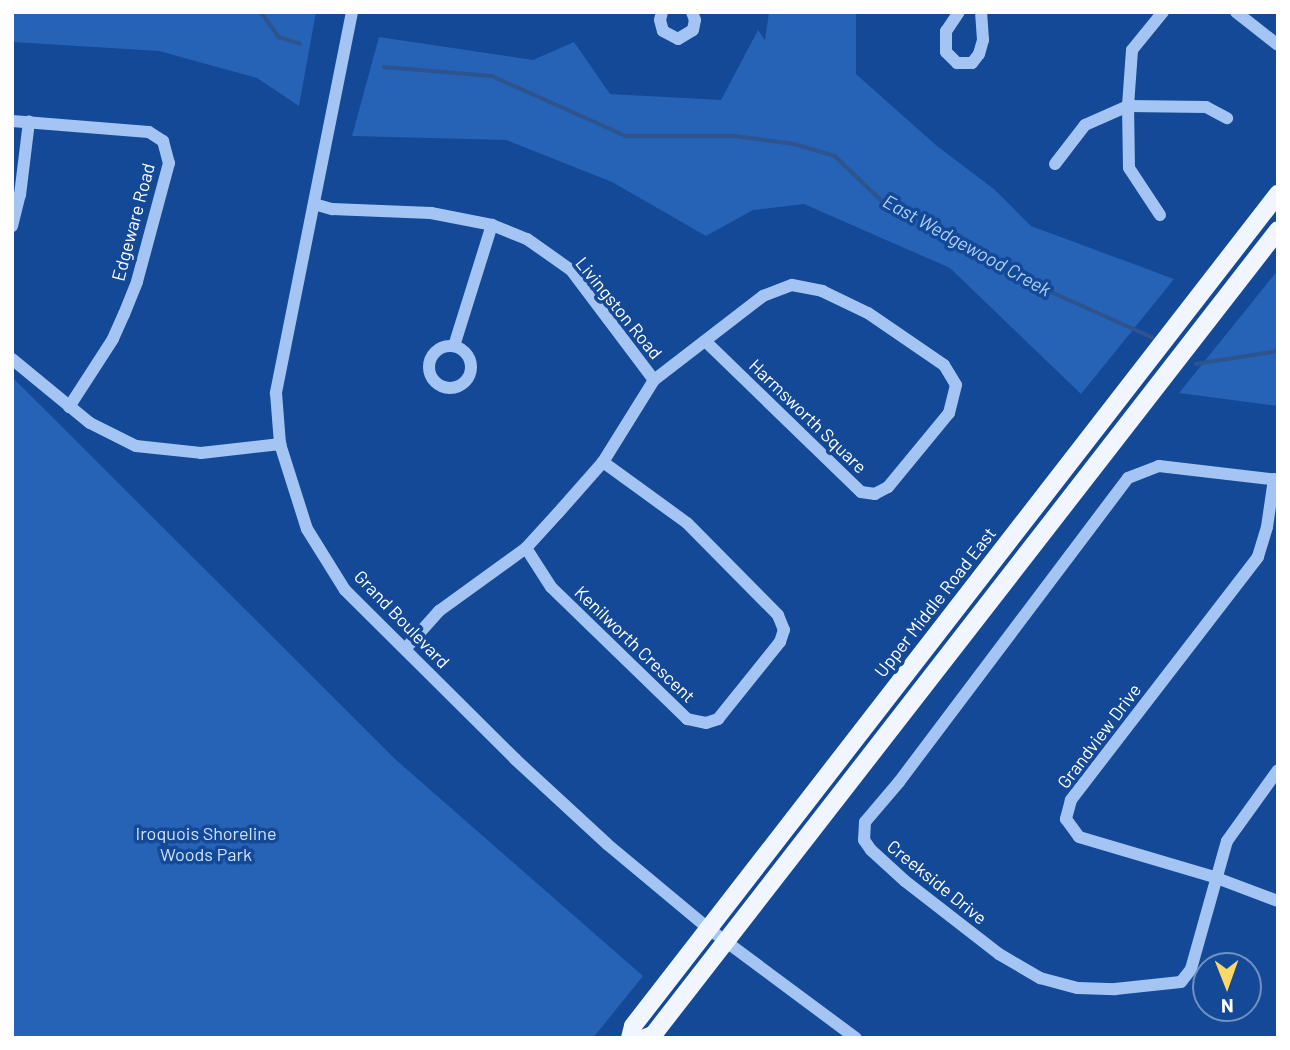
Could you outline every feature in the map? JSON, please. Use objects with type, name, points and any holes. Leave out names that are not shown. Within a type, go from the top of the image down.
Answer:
[{"type":"main road","name":"Upper Middle Road East","points":[[631,1038],[633,1026],[1278,194]]},
{"type":"main road","points":[[645,1038],[653,1035],[724,940],[1191,345],[1278,230]]},
{"type":"street","name":"Grand Boulevard","points":[[352,12],[276,393],[280,444],[307,530],[345,590],[406,648],[514,759],[607,844],[709,929],[856,1038]]},
{"type":"street","points":[[662,12],[660,20],[663,31],[678,39],[693,30],[695,20],[692,12]]},
{"type":"street","points":[[959,12],[946,31],[946,52],[957,63],[972,63],[979,54],[983,40],[981,12]]},
{"type":"street","points":[[1160,215],[1129,168],[1128,106],[1132,50],[1163,12]]},
{"type":"street","points":[[1236,12],[1278,45]]},
{"type":"street","points":[[1055,164],[1085,125],[1128,106],[1206,107],[1227,118]]},
{"type":"street","name":"Edgeware Road","points":[[12,121],[149,132],[163,141],[169,163],[137,282],[124,314],[113,339],[69,407]]},
{"type":"street","points":[[12,226],[20,195],[29,122]]},
{"type":"street","name":"Livingston Road","points":[[314,204],[332,209],[431,213],[492,225],[527,239],[571,270],[654,380]]},
{"type":"street","points":[[454,346],[492,225]]},
{"type":"street","name":"Harmsworth Square","points":[[406,648],[439,611],[526,548],[603,462],[654,380],[763,296],[792,285],[822,291],[867,313],[944,365],[956,385],[949,413],[888,487],[875,494],[861,492],[705,341]]},
{"type":"street","points":[[12,359],[90,423],[135,446],[201,453],[280,444]]},
{"type":"street","name":"Kenilworth Crescent","points":[[526,548],[551,587],[687,719],[706,723],[718,719],[780,642],[783,630],[778,615],[687,523],[603,462]]},
{"type":"street","name":"Creekside Drive","points":[[1276,479],[1159,466],[1129,478],[899,782],[865,822],[864,839],[871,850],[905,881],[999,954],[1040,978],[1078,988],[1115,989],[1181,982],[1191,970],[1214,877],[1227,841],[1278,770]]},
{"type":"street","name":"Grandview Drive","points":[[1276,479],[1258,557],[1071,800],[1066,819],[1079,836],[1214,877],[1278,901]]},
{"type":"green space","points":[[12,12],[316,12],[299,106],[257,78],[159,51],[12,42]]},
{"type":"green space","points":[[769,12],[856,12],[856,74],[937,146],[995,190],[1031,226],[1174,279],[1081,394],[950,268],[804,204],[753,210],[706,236],[612,182],[506,140],[352,136],[379,37],[533,60],[574,42],[610,94],[721,100],[758,30],[765,40]]},
{"type":"green space","points":[[1278,270],[1278,406],[1179,393]]},
{"type":"green space","name":"Iroquois Shoreline Woods Park","points":[[12,377],[395,759],[643,976],[593,1038],[12,1038]]},
{"type":"waterway","name":"East Wedgewood Creek","points":[[261,12],[279,37],[300,44]]},
{"type":"waterway","name":"East Wedgewood Creek","points":[[384,67],[492,76],[626,136],[735,136],[794,144],[835,156],[881,200],[956,238],[1016,276],[1153,338]]},
{"type":"waterway","name":"East Wedgewood Creek","points":[[1196,364],[1278,351]]}]
